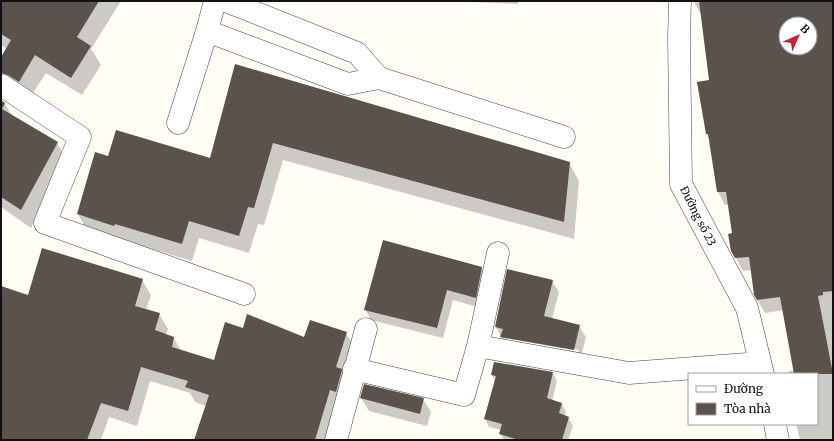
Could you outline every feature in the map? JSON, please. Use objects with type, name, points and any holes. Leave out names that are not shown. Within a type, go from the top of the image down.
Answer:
[{"type":"street","points":[[178,123],[215,1]]},
{"type":"street","points":[[226,1],[357,53],[379,78]]},
{"type":"street","name":"Đường số 23","points":[[680,1],[679,38],[681,184],[747,308],[761,368]]},
{"type":"street","points":[[207,31],[348,84],[379,78],[564,137]]},
{"type":"street","points":[[1,85],[80,137],[45,222],[244,294]]},
{"type":"street","points":[[354,369],[464,395],[478,346],[498,253]]},
{"type":"street","points":[[336,440],[366,329]]},
{"type":"street","points":[[478,346],[629,372],[710,366],[761,368]]},
{"type":"street","points":[[774,425],[778,440]]},
{"type":"building","points":[[1,1],[99,1],[77,37],[91,46],[71,78],[35,55],[19,82],[8,75],[1,73],[1,57],[11,40],[1,34]]},
{"type":"building","points":[[699,1],[833,1],[833,291],[823,292],[823,295],[818,296],[833,374],[794,373],[780,297],[757,300],[754,295],[749,257],[735,258],[731,251],[728,234],[732,233],[726,192],[717,192],[708,134],[706,134],[697,82],[709,80]]},
{"type":"building","points":[[235,64],[570,162],[564,222],[273,143],[254,208],[248,207],[239,236],[189,221],[182,244],[115,224],[114,226],[77,214],[95,152],[108,156],[116,130],[210,158]]},
{"type":"building","points":[[1,100],[5,103],[2,109],[58,142],[21,210],[1,197]]},
{"type":"building","points":[[383,240],[482,267],[476,298],[447,290],[437,328],[364,310]]},
{"type":"building","points":[[42,248],[143,279],[135,306],[160,313],[155,330],[174,337],[172,347],[214,360],[225,322],[243,328],[247,314],[304,337],[310,320],[347,332],[336,367],[342,370],[336,392],[330,390],[315,440],[194,440],[209,395],[185,387],[188,381],[141,367],[128,411],[101,403],[87,440],[1,440],[1,286],[28,295]]},
{"type":"building","points":[[507,269],[553,280],[544,316],[580,325],[574,350],[500,337],[503,329],[495,327]]},
{"type":"building","points":[[494,362],[553,372],[547,398],[562,403],[559,413],[569,417],[562,440],[519,440],[499,434],[502,424],[484,419],[496,376],[491,375]]},
{"type":"building","points":[[364,384],[424,398],[420,414],[360,398]]}]
